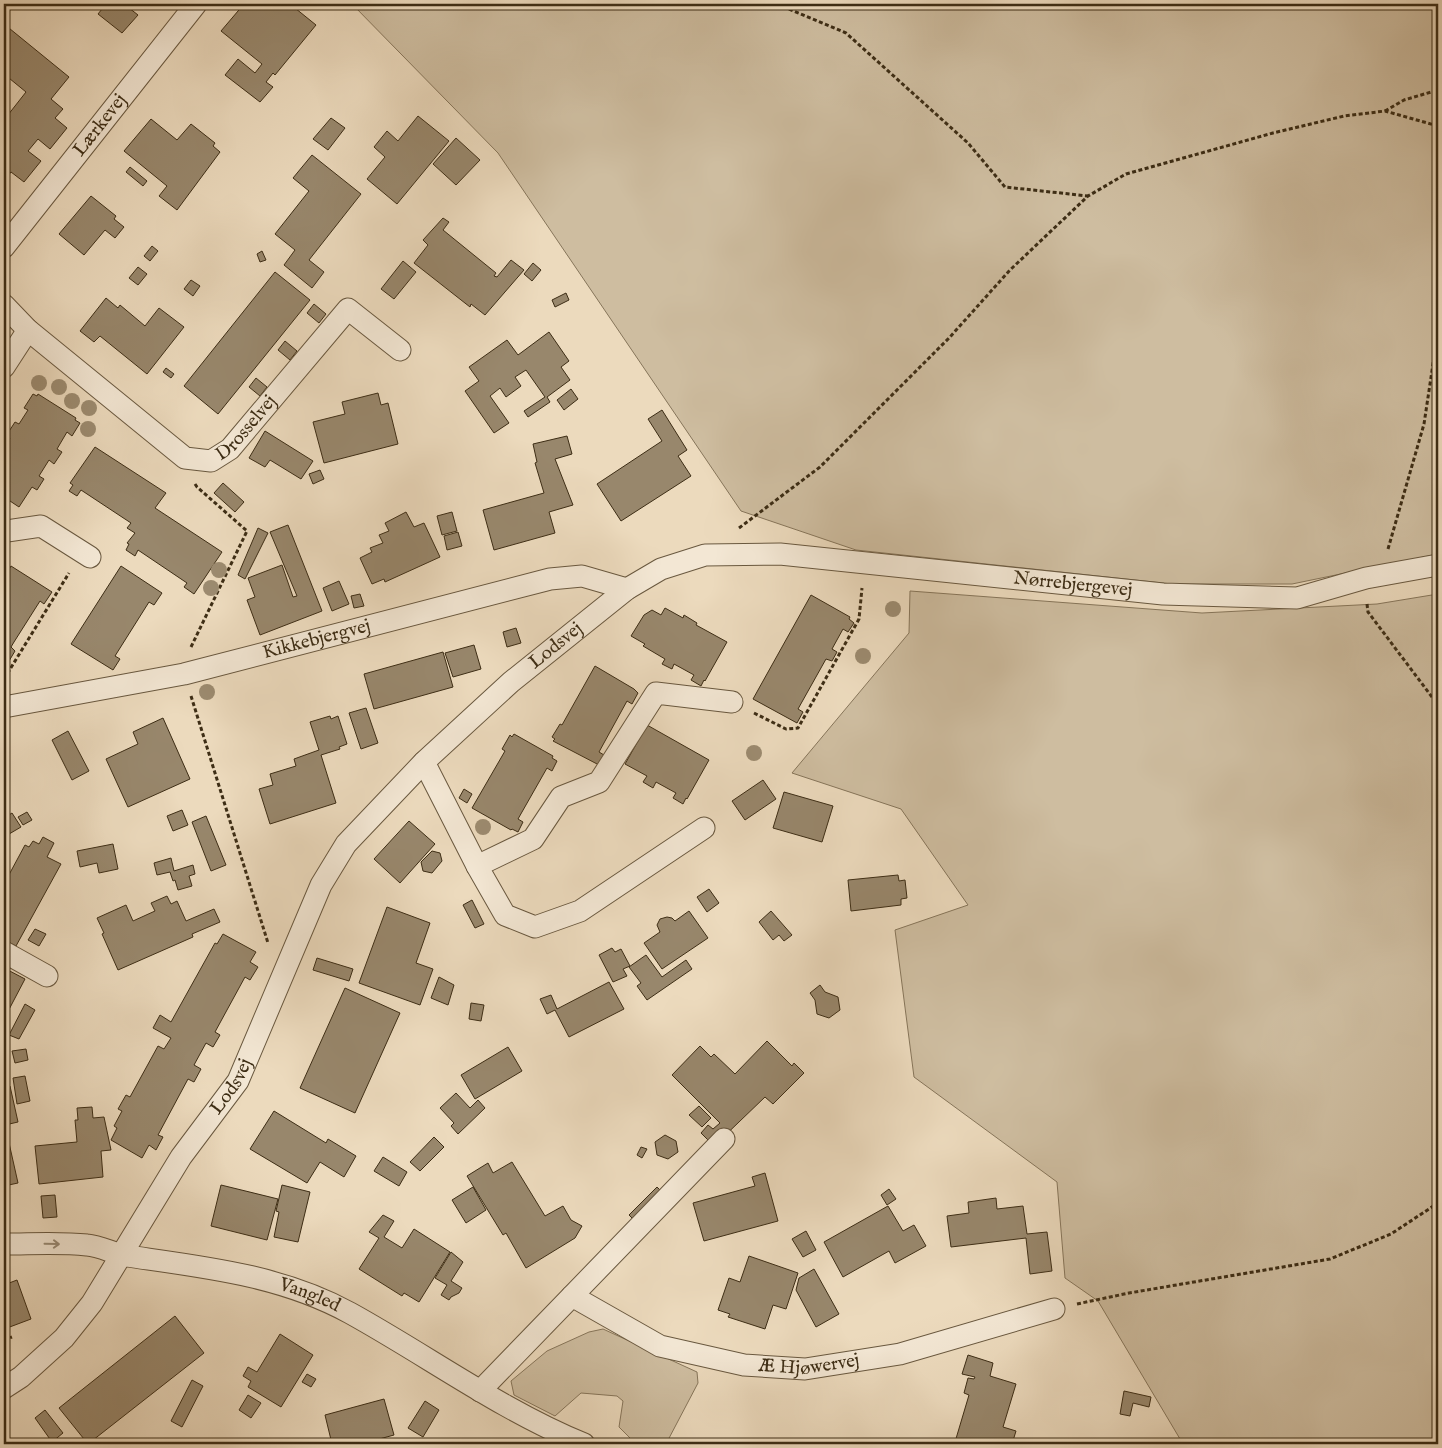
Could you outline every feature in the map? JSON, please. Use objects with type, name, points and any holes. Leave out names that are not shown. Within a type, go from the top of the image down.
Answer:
[{"type":"street","name":"Lærkevej","points":[[4,247],[196,4]]},
{"type":"street","name":"Drosselvej","points":[[4,305],[28,330],[185,458],[211,461],[230,449],[348,309],[400,350]]},
{"type":"street","points":[[4,367],[28,330]]},
{"type":"street","points":[[4,529],[8,531],[41,526],[86,554]]},
{"type":"street","name":"Nørrebjergevej","points":[[705,555],[780,554],[1163,594],[1297,598],[1373,577],[1438,565]]},
{"type":"street","name":"Lodsvej","points":[[4,1388],[21,1377],[64,1338],[92,1303],[181,1157],[238,1081],[321,885],[346,844],[424,762],[512,682],[627,590],[661,569],[705,555]]},
{"type":"street","name":"Kikkebjergvej","points":[[4,707],[184,674],[550,579],[582,576],[627,590]]},
{"type":"street","points":[[477,866],[533,839],[561,797],[599,782],[656,693],[732,702]]},
{"type":"street","points":[[424,762],[477,866],[505,915],[535,927],[580,911],[704,828]]},
{"type":"street","points":[[4,952],[47,976]]},
{"type":"street","points":[[480,1391],[724,1139]]},
{"type":"street","name":"Vangled","points":[[4,1244],[89,1245],[122,1255],[205,1266],[269,1281],[348,1312],[480,1391],[553,1431],[584,1444]]},
{"type":"street","name":"Æ Hjøwervej","points":[[572,1296],[660,1346],[744,1365],[805,1369],[900,1354],[1054,1309]]},
{"type":"path","points":[[777,4],[846,33],[968,143],[1005,187],[1088,196]]},
{"type":"path","points":[[735,531],[820,467],[949,338],[1010,270],[1088,196],[1126,174],[1274,133],[1344,116],[1384,111],[1404,100],[1438,90]]},
{"type":"path","points":[[1384,111],[1438,126]]},
{"type":"path","points":[[1438,341],[1424,424],[1373,577],[1368,612],[1438,705]]},
{"type":"path","points":[[185,458],[197,487],[247,531],[186,658],[184,674],[269,945]]},
{"type":"path","points":[[4,679],[86,554]]},
{"type":"path","points":[[732,702],[786,729],[798,728],[859,619],[864,563]]},
{"type":"path","points":[[1054,1309],[1129,1293],[1330,1259],[1391,1234],[1438,1204]]},
{"type":"path","points":[[4,1340],[12,1337]]},
{"type":"shaded area","points":[[352,4],[1438,4],[1438,554],[1292,584],[1172,584],[856,550],[741,511],[498,153]]},
{"type":"shaded area","points":[[910,591],[1202,613],[1377,604],[1438,594],[1438,1444],[1183,1444],[1098,1301],[1065,1278],[1057,1182],[914,1077],[895,930],[968,905],[901,809],[792,773],[909,633]]},
{"type":"shaded area","points":[[603,1329],[697,1372],[698,1383],[667,1442],[636,1444],[619,1427],[623,1401],[617,1396],[581,1393],[555,1416],[514,1395],[511,1381],[547,1351],[589,1332]]},
{"type":"building","points":[[106,4],[124,4],[138,15],[122,33],[98,14]]},
{"type":"building","points":[[244,4],[254,4],[261,9],[266,4],[290,4],[316,25],[275,75],[273,73],[266,82],[273,87],[260,102],[225,75],[238,59],[255,73],[262,64],[221,31]]},
{"type":"building","points":[[4,5],[10,10],[4,18]]},
{"type":"building","points":[[4,24],[69,77],[51,99],[63,109],[55,118],[67,128],[50,149],[38,139],[28,151],[41,161],[24,182],[11,172],[4,181],[4,120],[26,92],[4,74]]},
{"type":"building","points":[[418,116],[449,141],[397,204],[367,179],[385,157],[374,147],[387,131],[398,141]]},
{"type":"building","points":[[331,118],[345,128],[328,150],[313,139]]},
{"type":"building","points":[[151,119],[177,140],[191,124],[215,143],[213,146],[220,152],[177,210],[159,196],[167,186],[124,151]]},
{"type":"building","points":[[456,138],[480,160],[456,185],[433,164]]},
{"type":"building","points":[[312,155],[361,194],[309,260],[324,272],[312,288],[284,265],[295,250],[275,234],[309,191],[293,178]]},
{"type":"building","points":[[130,167],[147,181],[143,186],[126,172]]},
{"type":"building","points":[[91,196],[116,216],[114,219],[124,227],[115,238],[105,230],[84,255],[59,234]]},
{"type":"building","points":[[443,218],[449,222],[443,230],[496,273],[494,276],[497,277],[511,260],[524,270],[485,315],[471,304],[470,307],[414,263],[428,245],[423,240]]},
{"type":"building","points":[[152,246],[158,251],[150,261],[144,256]]},
{"type":"building","points":[[262,251],[266,260],[260,262],[257,254]]},
{"type":"building","points":[[403,261],[416,272],[394,299],[381,289]]},
{"type":"building","points":[[533,263],[541,270],[532,281],[524,274]]},
{"type":"building","points":[[138,267],[147,274],[138,285],[129,278]]},
{"type":"building","points":[[275,272],[310,300],[218,414],[184,386]]},
{"type":"building","points":[[191,280],[200,286],[193,296],[184,289]]},
{"type":"building","points":[[566,293],[569,300],[555,307],[552,300]]},
{"type":"building","points":[[106,298],[118,308],[120,305],[145,326],[159,308],[184,327],[147,374],[100,336],[94,342],[80,331]]},
{"type":"building","points":[[314,304],[326,314],[319,323],[307,313]]},
{"type":"building","points":[[549,332],[569,361],[561,367],[570,380],[547,397],[550,402],[528,417],[524,411],[545,397],[526,370],[515,377],[521,386],[506,397],[500,388],[490,396],[509,423],[494,433],[465,391],[479,381],[469,367],[507,340],[518,355]]},
{"type":"building","points":[[285,341],[297,351],[290,360],[278,350]]},
{"type":"building","points":[[166,368],[174,374],[171,378],[163,372]]},
{"type":"building","points":[[256,378],[267,387],[260,396],[249,387]]},
{"type":"building","points":[[571,389],[578,399],[564,410],[557,400]]},
{"type":"building","points":[[378,393],[381,405],[388,403],[398,444],[324,463],[313,422],[345,414],[342,402]]},
{"type":"building","points":[[33,394],[37,396],[38,394],[76,418],[75,420],[80,423],[72,436],[67,432],[57,449],[62,452],[54,464],[49,460],[39,476],[44,479],[37,490],[32,487],[19,507],[4,497],[4,447],[10,438],[6,436],[15,422],[19,424],[28,410],[24,408]]},
{"type":"building","points":[[662,410],[687,450],[678,456],[691,476],[621,521],[597,484],[662,441],[648,419]]},
{"type":"building","points":[[265,431],[313,461],[301,479],[270,460],[265,467],[249,458]]},
{"type":"building","points":[[567,436],[572,454],[555,459],[573,505],[549,512],[555,533],[494,550],[483,510],[544,493],[535,463],[537,462],[533,444]]},
{"type":"building","points":[[95,447],[166,493],[155,508],[222,552],[194,594],[184,587],[187,583],[138,550],[135,556],[126,550],[129,544],[127,543],[135,533],[127,528],[131,523],[81,490],[77,496],[69,491],[73,485],[70,483]]},
{"type":"building","points":[[320,470],[324,479],[313,484],[309,474]]},
{"type":"building","points":[[223,483],[244,502],[235,512],[214,493]]},
{"type":"building","points":[[406,512],[414,527],[424,523],[440,557],[385,582],[384,579],[372,584],[360,558],[372,552],[370,548],[383,543],[379,535],[389,531],[385,523]]},
{"type":"building","points":[[452,512],[457,531],[442,535],[437,516]]},
{"type":"building","points":[[288,525],[322,611],[260,635],[247,600],[255,597],[248,578],[282,565],[293,597],[297,596],[270,532]]},
{"type":"building","points":[[258,528],[268,533],[245,579],[238,575]]},
{"type":"building","points":[[458,532],[462,546],[447,550],[444,536]]},
{"type":"building","points":[[11,566],[52,592],[44,604],[40,601],[14,642],[11,647],[15,651],[9,661],[4,659],[4,578]]},
{"type":"building","points":[[121,566],[162,593],[154,605],[149,602],[115,656],[120,659],[113,670],[71,644]]},
{"type":"building","points":[[339,581],[349,604],[332,611],[323,588]]},
{"type":"building","points":[[360,594],[364,606],[354,608],[351,596]]},
{"type":"building","points":[[811,595],[850,617],[849,619],[854,623],[848,632],[843,629],[832,649],[837,652],[832,661],[826,659],[798,709],[803,712],[797,723],[753,699]]},
{"type":"building","points":[[665,608],[683,618],[684,615],[697,623],[696,625],[727,642],[701,686],[691,680],[694,675],[674,664],[672,669],[662,664],[665,659],[643,646],[645,644],[631,636],[644,615],[652,610],[661,615]]},
{"type":"building","points":[[516,628],[521,643],[507,647],[503,632]]},
{"type":"building","points":[[474,645],[481,669],[453,677],[445,653]]},
{"type":"building","points":[[443,652],[453,687],[374,709],[364,674]]},
{"type":"building","points":[[595,666],[638,693],[632,704],[627,701],[599,752],[604,755],[599,765],[553,741],[555,739],[552,737],[560,724],[562,725]]},
{"type":"building","points":[[366,708],[378,743],[361,749],[349,713]]},
{"type":"building","points":[[330,716],[331,719],[338,716],[347,744],[339,747],[340,749],[321,755],[336,803],[270,824],[259,789],[273,785],[270,774],[296,766],[294,759],[319,750],[310,722]]},
{"type":"building","points":[[163,718],[190,779],[128,807],[106,759],[138,744],[133,732]]},
{"type":"building","points":[[647,725],[709,760],[683,804],[673,798],[676,793],[656,782],[653,788],[643,782],[647,776],[625,764]]},
{"type":"building","points":[[68,731],[89,771],[72,780],[52,740]]},
{"type":"building","points":[[514,734],[553,756],[552,758],[557,761],[552,771],[547,768],[518,819],[523,822],[518,832],[472,808],[505,751],[502,749],[510,735],[512,737]]},
{"type":"building","points":[[763,780],[776,799],[745,820],[732,801]]},
{"type":"building","points":[[464,789],[472,794],[467,803],[459,798]]},
{"type":"building","points":[[784,792],[833,806],[822,842],[773,828]]},
{"type":"building","points":[[182,810],[188,825],[173,831],[167,816]]},
{"type":"building","points":[[27,812],[32,820],[23,825],[18,817]]},
{"type":"building","points":[[12,813],[21,827],[4,837],[4,818]]},
{"type":"building","points":[[206,816],[226,865],[211,871],[192,822]]},
{"type":"building","points":[[409,821],[435,844],[400,883],[374,859]]},
{"type":"building","points":[[43,837],[54,843],[47,857],[61,864],[16,946],[4,940],[4,884],[25,845],[29,847],[33,841],[39,844]]},
{"type":"building","points":[[113,844],[118,869],[99,873],[97,863],[80,867],[77,851]]},
{"type":"building","points":[[432,851],[440,853],[442,861],[432,873],[423,871],[421,862]]},
{"type":"building","points":[[171,858],[174,871],[193,865],[195,874],[189,876],[192,886],[178,890],[170,872],[157,875],[154,863]]},
{"type":"building","points":[[898,875],[899,881],[905,880],[907,898],[901,899],[901,905],[851,911],[848,880]]},
{"type":"building","points":[[709,889],[719,903],[707,912],[697,897]]},
{"type":"building","points":[[167,896],[171,904],[177,901],[186,921],[214,909],[220,922],[192,934],[193,937],[118,970],[97,918],[126,905],[133,921],[155,911],[151,903]]},
{"type":"building","points":[[472,900],[484,924],[475,928],[463,905]]},
{"type":"building","points":[[387,907],[430,923],[416,963],[433,969],[420,1005],[359,983]]},
{"type":"building","points":[[689,911],[708,938],[662,969],[644,943],[660,932],[657,925],[660,919],[667,917],[675,921]]},
{"type":"building","points":[[771,911],[792,935],[784,941],[779,935],[773,940],[759,922]]},
{"type":"building","points":[[35,929],[46,934],[39,946],[28,940]]},
{"type":"building","points":[[223,934],[256,952],[250,962],[258,967],[250,980],[245,977],[215,1032],[220,1035],[213,1047],[206,1043],[194,1065],[201,1069],[194,1082],[188,1079],[158,1135],[163,1137],[156,1150],[149,1145],[142,1158],[111,1140],[117,1128],[114,1126],[122,1111],[118,1109],[126,1095],[130,1097],[158,1046],[164,1049],[171,1038],[153,1028],[160,1015],[171,1022],[215,943],[217,944]]},
{"type":"building","points":[[612,948],[615,952],[621,949],[630,966],[623,969],[627,976],[613,982],[599,955]]},
{"type":"building","points":[[646,955],[662,977],[686,960],[692,969],[647,1000],[637,986],[641,983],[629,967]]},
{"type":"building","points":[[317,958],[353,969],[349,981],[313,970]]},
{"type":"building","points":[[4,968],[25,979],[4,1019]]},
{"type":"building","points":[[439,977],[454,985],[448,1005],[431,998]]},
{"type":"building","points":[[609,982],[624,1009],[569,1037],[555,1010],[547,1014],[540,999],[551,995],[557,1009]]},
{"type":"building","points":[[820,985],[825,992],[838,997],[840,1010],[829,1018],[817,1014],[815,1000],[810,993]]},
{"type":"building","points":[[345,988],[400,1013],[355,1113],[300,1088]]},
{"type":"building","points":[[471,1003],[484,1005],[481,1021],[469,1019]]},
{"type":"building","points":[[25,1004],[35,1010],[19,1039],[9,1035]]},
{"type":"building","points":[[767,1041],[792,1066],[794,1063],[804,1073],[773,1104],[765,1097],[714,1146],[701,1133],[708,1125],[713,1129],[720,1123],[672,1075],[700,1046],[711,1057],[714,1054],[735,1074]]},
{"type":"building","points":[[508,1047],[522,1071],[475,1099],[461,1075]]},
{"type":"building","points":[[26,1049],[28,1060],[15,1063],[12,1051]]},
{"type":"building","points":[[25,1076],[30,1101],[17,1104],[13,1078]]},
{"type":"building","points":[[10,1086],[18,1122],[5,1125],[18,1183],[4,1186],[4,1087]]},
{"type":"building","points":[[456,1093],[470,1108],[478,1100],[485,1108],[458,1134],[451,1126],[454,1123],[440,1108]]},
{"type":"building","points":[[699,1106],[711,1118],[702,1127],[689,1115]]},
{"type":"building","points":[[92,1107],[93,1118],[104,1117],[111,1150],[101,1151],[103,1177],[39,1184],[35,1146],[77,1142],[75,1120],[78,1120],[77,1108]]},
{"type":"building","points":[[274,1111],[326,1143],[328,1139],[356,1156],[344,1177],[320,1162],[307,1183],[250,1149]]},
{"type":"building","points":[[665,1135],[676,1141],[678,1152],[668,1159],[657,1155],[655,1142]]},
{"type":"building","points":[[434,1137],[444,1147],[420,1171],[410,1162]]},
{"type":"building","points":[[641,1147],[647,1149],[642,1158],[637,1155]]},
{"type":"building","points":[[383,1157],[407,1172],[399,1186],[374,1171]]},
{"type":"building","points":[[512,1162],[545,1216],[563,1206],[571,1220],[582,1226],[575,1238],[526,1268],[506,1233],[503,1235],[467,1176],[488,1163],[493,1173]]},
{"type":"building","points":[[765,1173],[778,1221],[704,1241],[693,1203],[755,1186],[752,1177]]},
{"type":"building","points":[[221,1185],[278,1199],[267,1240],[211,1226]]},
{"type":"building","points":[[282,1185],[310,1192],[298,1242],[274,1237],[279,1212],[276,1211]]},
{"type":"building","points":[[473,1187],[486,1210],[466,1223],[452,1200]]},
{"type":"building","points":[[657,1187],[665,1195],[636,1222],[629,1215]]},
{"type":"building","points":[[889,1189],[896,1199],[887,1205],[881,1195]]},
{"type":"building","points":[[55,1195],[57,1217],[43,1218],[41,1196]]},
{"type":"building","points":[[996,1198],[997,1209],[1023,1206],[1027,1234],[1047,1232],[1052,1271],[1030,1274],[1026,1238],[951,1247],[947,1216],[969,1213],[968,1202]]},
{"type":"building","points":[[888,1206],[903,1231],[914,1225],[926,1246],[895,1263],[889,1251],[843,1277],[824,1242]]},
{"type":"building","points":[[383,1215],[394,1221],[384,1237],[402,1248],[414,1229],[450,1252],[419,1302],[404,1293],[402,1296],[359,1269],[379,1238],[369,1232]]},
{"type":"building","points":[[806,1231],[816,1250],[803,1257],[792,1239]]},
{"type":"building","points":[[451,1252],[463,1262],[451,1281],[462,1288],[459,1293],[449,1300],[441,1295],[447,1285],[435,1278]]},
{"type":"building","points":[[749,1256],[798,1273],[786,1309],[773,1305],[765,1329],[728,1317],[730,1314],[718,1310],[729,1278],[740,1282]]},
{"type":"building","points":[[814,1269],[839,1314],[816,1327],[796,1290],[799,1278]]},
{"type":"building","points":[[17,1280],[31,1319],[7,1328],[8,1330],[4,1332],[4,1285]]},
{"type":"building","points":[[175,1316],[204,1353],[88,1444],[59,1408]]},
{"type":"building","points":[[280,1334],[313,1355],[281,1407],[248,1387],[251,1381],[243,1376],[248,1367],[257,1372]]},
{"type":"building","points":[[968,1355],[993,1363],[990,1376],[1016,1384],[1003,1427],[1016,1431],[1012,1444],[962,1444],[955,1442],[969,1395],[964,1393],[968,1378],[974,1379],[975,1377],[962,1374]]},
{"type":"building","points":[[307,1374],[316,1379],[311,1387],[302,1382]]},
{"type":"building","points":[[192,1380],[203,1386],[182,1427],[171,1421]]},
{"type":"building","points":[[1124,1391],[1151,1397],[1149,1407],[1133,1403],[1130,1416],[1120,1414]]},
{"type":"building","points":[[248,1395],[261,1403],[251,1418],[239,1410]]},
{"type":"building","points":[[384,1399],[394,1435],[361,1444],[332,1444],[325,1415]]},
{"type":"building","points":[[425,1401],[439,1410],[423,1437],[408,1428]]},
{"type":"building","points":[[45,1410],[63,1433],[52,1442],[35,1418]]},
{"type":"building","points":[[498,1439],[506,1444],[495,1444]]}]
